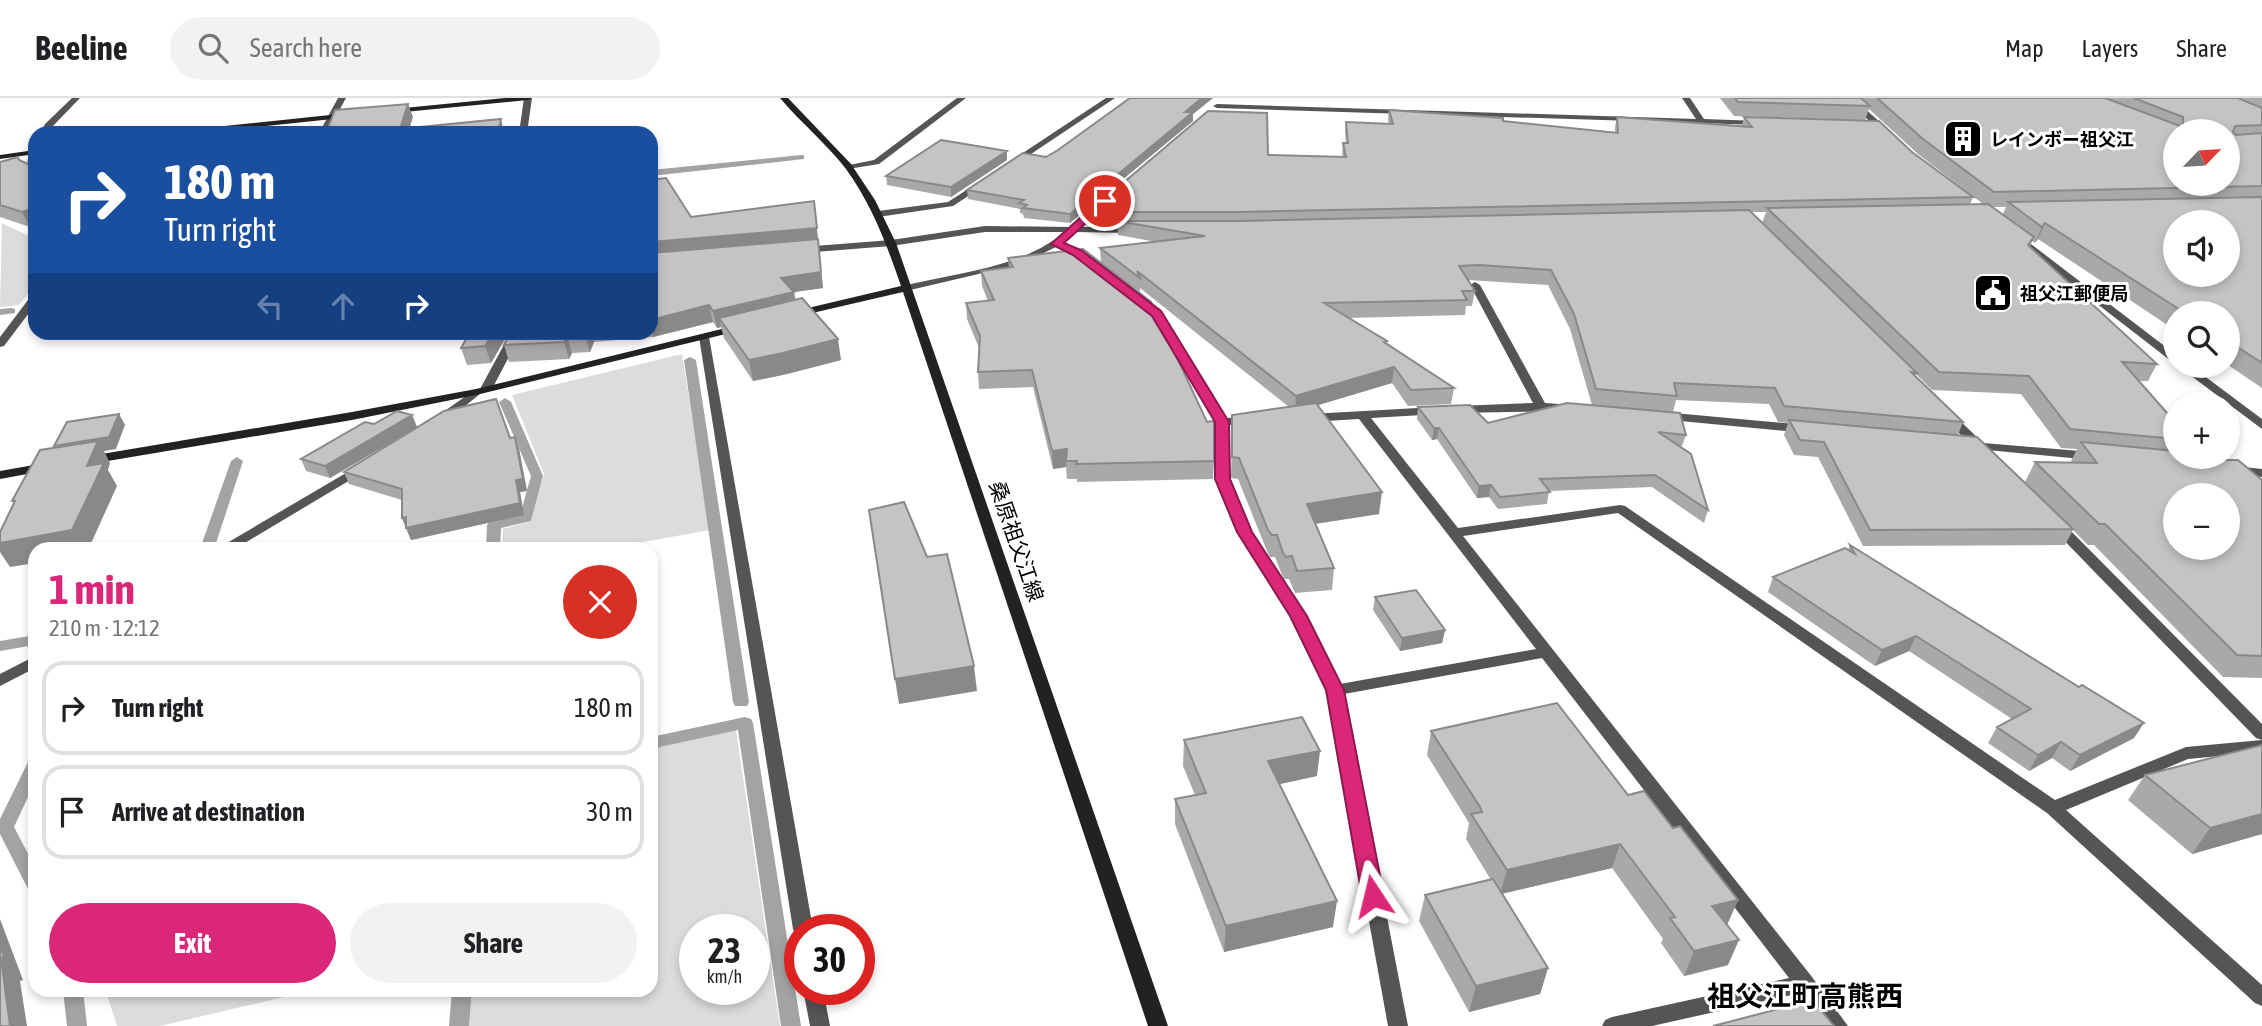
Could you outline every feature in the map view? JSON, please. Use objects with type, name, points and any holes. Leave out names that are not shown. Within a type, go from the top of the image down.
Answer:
[{"type":"main road","points":[[384,112],[528,98]]},
{"type":"main road","name":"桑原祖父江線","points":[[783,98],[848,166],[878,214],[891,243],[1158,1026]]},
{"type":"main road","points":[[244,126],[358,114]]},
{"type":"main road","points":[[0,157],[28,153]]},
{"type":"main road","points":[[785,317],[906,288]]},
{"type":"main road","points":[[81,461],[352,416],[481,391],[745,327]]},
{"type":"main road","points":[[0,475],[54,466]]},
{"type":"street","points":[[48,126],[76,98]]},
{"type":"street","points":[[327,126],[342,98]]},
{"type":"street","points":[[524,126],[528,98]]},
{"type":"street","points":[[848,166],[876,162],[962,98]]},
{"type":"street","points":[[1006,167],[1111,98]]},
{"type":"street","points":[[1207,115],[1227,98]]},
{"type":"street","points":[[1686,98],[1702,121]]},
{"type":"street","points":[[1849,98],[1897,142]]},
{"type":"street","points":[[1217,106],[1771,123]]},
{"type":"street","points":[[1867,126],[1880,126]]},
{"type":"street","points":[[878,214],[950,204],[995,174]]},
{"type":"street","points":[[906,288],[1018,262],[1056,244],[1109,198]]},
{"type":"street","points":[[785,252],[891,243],[985,229],[1148,230]]},
{"type":"street","points":[[2017,238],[2163,350]]},
{"type":"street","points":[[1056,244],[1077,252],[1097,268]]},
{"type":"street","points":[[1475,285],[1541,406]]},
{"type":"street","points":[[1137,299],[1157,314],[1222,422],[1222,479],[1244,532],[1298,616],[1335,690],[1398,1026]]},
{"type":"street","points":[[0,344],[28,307]]},
{"type":"street","points":[[704,337],[800,914]]},
{"type":"street","points":[[434,425],[481,391],[512,340]]},
{"type":"street","points":[[2200,378],[2262,425]]},
{"type":"street","points":[[1298,418],[1541,406],[1588,410]]},
{"type":"street","points":[[1941,408],[1997,464]]},
{"type":"street","points":[[1362,415],[1838,1026]]},
{"type":"street","points":[[1656,415],[1819,430]]},
{"type":"street","points":[[1222,422],[1260,420]]},
{"type":"street","points":[[1953,443],[2101,457]]},
{"type":"street","points":[[236,542],[375,460]]},
{"type":"street","points":[[2223,469],[2262,472]]},
{"type":"street","points":[[1454,533],[1620,509],[2053,808],[2262,997]]},
{"type":"street","points":[[2042,510],[2262,734]]},
{"type":"street","points":[[1335,690],[1546,652]]},
{"type":"street","points":[[0,681],[28,665]]},
{"type":"street","points":[[2053,808],[2186,753],[2262,746]]},
{"type":"street","points":[[1612,1026],[1805,983]]},
{"type":"street","points":[[816,1005],[820,1026]]},
{"type":"shaded area","points":[[2,223],[28,236],[28,294],[19,305],[0,307]]},
{"type":"shaded area","points":[[682,354],[710,530],[643,542],[502,542],[503,529],[531,521],[544,474],[512,395]]},
{"type":"shaded area","points":[[736,730],[763,914],[679,914],[679,1005],[770,1005],[770,959],[780,1026],[469,1026],[471,997],[658,997],[658,747]]},
{"type":"shaded area","points":[[108,997],[284,997],[160,1026],[117,1026]]},
{"type":"building","points":[[1130,98],[1202,98],[1185,112],[1193,112],[1070,214],[1023,208],[1027,205],[1019,203],[1024,200],[967,190],[1023,153],[1046,157]]},
{"type":"building","points":[[1735,98],[1861,98],[1870,106],[1738,102]]},
{"type":"building","points":[[1877,98],[2105,98],[2163,120],[2163,188],[1994,192],[1923,139]]},
{"type":"building","points":[[2134,98],[2238,98],[2262,108],[2262,125],[2240,126],[2240,119],[2183,119]]},
{"type":"building","points":[[408,104],[401,126],[329,126],[335,110]]},
{"type":"building","points":[[1389,110],[1503,118],[1503,121],[1618,133],[1617,117],[1752,127],[1744,117],[1879,121],[1912,152],[1973,197],[1239,212],[1089,212],[1208,111],[1267,113],[1268,155],[1346,157],[1343,143],[1348,143],[1346,122],[1393,124]]},
{"type":"building","points":[[501,119],[500,126],[430,126]]},
{"type":"building","points":[[2262,133],[2262,186],[2240,186],[2240,135]]},
{"type":"building","points":[[941,140],[1007,151],[951,187],[886,176]]},
{"type":"building","points":[[18,157],[28,164],[28,210],[22,212],[0,205],[0,162]]},
{"type":"building","points":[[666,178],[691,217],[814,201],[817,228],[658,241],[658,179]]},
{"type":"building","points":[[2262,197],[2262,363],[2240,349],[2240,301],[2166,301],[2045,223],[2042,227],[2008,202]]},
{"type":"building","points":[[1988,204],[2034,237],[2028,245],[2157,364],[2122,362],[2163,408],[2163,438],[2070,429],[2029,376],[1939,372],[1767,208]]},
{"type":"building","points":[[1749,210],[1917,373],[1911,372],[1963,422],[1784,406],[1775,388],[1674,383],[1677,396],[1596,389],[1574,314],[1551,270],[1479,265],[1459,266],[1475,291],[1462,291],[1467,300],[1324,303],[1387,341],[1384,342],[1454,388],[1411,390],[1394,367],[1296,396],[1137,271],[1140,278],[1100,248],[1205,236],[1117,221],[1239,221]]},
{"type":"building","points":[[818,239],[821,272],[781,278],[794,292],[713,311],[709,305],[658,318],[658,252]]},
{"type":"building","points":[[1083,249],[1151,302],[1207,422],[1214,421],[1214,461],[1076,464],[1077,461],[1066,461],[1067,449],[1052,451],[1032,370],[978,372],[980,336],[966,303],[994,300],[981,271],[1013,267],[1008,258]]},
{"type":"building","points":[[802,298],[838,339],[749,360],[719,318]]},
{"type":"building","points":[[466,340],[489,340],[485,346],[461,348]]},
{"type":"building","points":[[506,340],[565,340],[564,342],[504,345]]},
{"type":"building","points":[[496,399],[510,438],[515,437],[523,479],[516,480],[520,503],[406,528],[406,517],[402,518],[402,489],[344,472],[444,411]]},
{"type":"building","points":[[1316,403],[1382,492],[1307,504],[1334,568],[1297,571],[1292,556],[1286,557],[1277,535],[1272,535],[1268,530],[1239,458],[1232,457],[1232,415]]},
{"type":"building","points":[[1567,403],[1680,413],[1686,435],[1658,432],[1691,454],[1708,510],[1655,475],[1540,479],[1550,492],[1500,497],[1491,485],[1479,486],[1439,428],[1434,428],[1418,407],[1470,405],[1488,423]]},
{"type":"building","points":[[397,411],[412,415],[325,466],[301,459],[365,422],[374,424]]},
{"type":"building","points":[[119,414],[109,437],[54,446],[67,422]]},
{"type":"building","points":[[1789,420],[1977,437],[2073,529],[1870,530],[1824,442],[1800,440]]},
{"type":"building","points":[[98,441],[87,466],[104,463],[72,530],[0,543],[0,532],[15,501],[12,501],[40,450]]},
{"type":"building","points":[[2081,442],[2163,450],[2163,469],[2240,469],[2240,462],[2262,480],[2262,656],[2237,655],[2105,524],[2099,524],[2035,462],[2097,463]]},
{"type":"building","points":[[904,502],[927,557],[947,554],[974,666],[895,679],[869,510]]},
{"type":"building","points":[[1850,545],[2079,687],[2082,685],[2144,723],[2080,755],[2061,742],[2038,755],[1997,727],[2031,709],[1916,636],[1882,650],[1773,577],[1845,548],[1855,554]]},
{"type":"building","points":[[1416,590],[1445,630],[1402,638],[1375,597]]},
{"type":"building","points":[[1557,703],[1628,795],[1644,791],[1673,828],[1680,826],[1738,900],[1712,906],[1739,940],[1694,951],[1670,918],[1675,917],[1620,844],[1507,870],[1471,814],[1482,812],[1480,807],[1431,731]]},
{"type":"building","points":[[1302,717],[1320,751],[1268,761],[1337,901],[1226,926],[1175,799],[1206,793],[1184,740]]},
{"type":"building","points":[[2262,745],[2262,814],[2210,828],[2145,775]]},
{"type":"building","points":[[1493,879],[1548,968],[1476,986],[1425,895]]},
{"type":"building","points":[[0,946],[4,957],[1,958],[10,1026],[0,1026]]},
{"type":"building","points":[[1813,1000],[1834,1026],[1713,1026]]},
{"type":"waterway","points":[[658,172],[801,157]]},
{"type":"waterway","points":[[0,312],[11,311]]},
{"type":"waterway","points":[[690,360],[741,702]]},
{"type":"waterway","points":[[493,542],[494,525],[526,518],[537,476],[505,402]]},
{"type":"waterway","points":[[209,542],[237,461]]},
{"type":"waterway","points":[[0,646],[28,641]]},
{"type":"waterway","points":[[658,742],[745,723],[791,1026]]},
{"type":"waterway","points":[[28,779],[5,827],[28,871]]},
{"type":"waterway","points":[[74,997],[77,1026]]},
{"type":"waterway","points":[[459,1026],[461,997]]},
{"type":"place","name":"レインボー祖父江","points":[[1963,139]]},
{"type":"place","name":"祖父江郵便局","points":[[1993,293]]},
{"type":"district","name":"祖父江町高熊西","points":[[1805,996]]},
{"type":"route","points":[[1105,201],[1056,244],[1077,252],[1157,314],[1222,422],[1222,479],[1244,532],[1298,616],[1335,690],[1373,896]]}]
